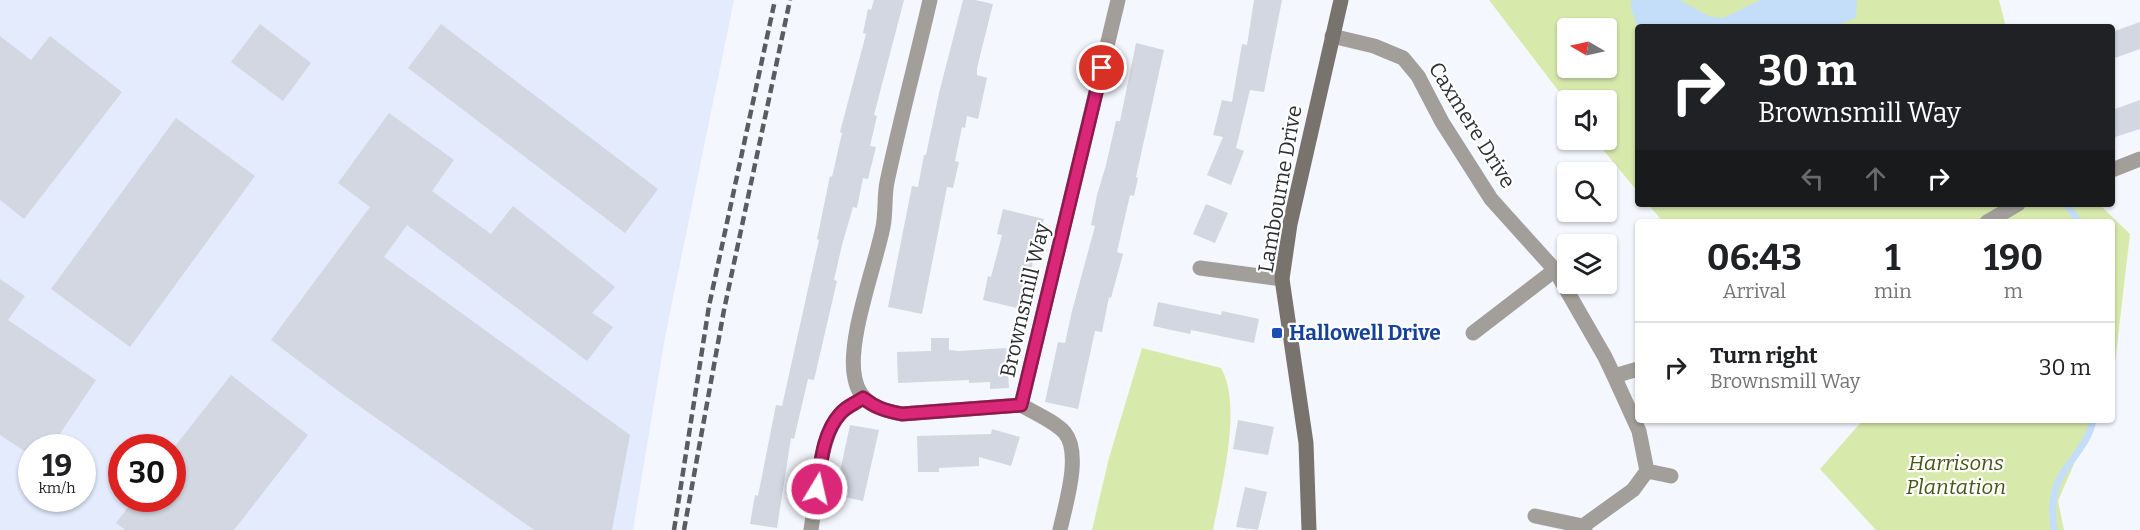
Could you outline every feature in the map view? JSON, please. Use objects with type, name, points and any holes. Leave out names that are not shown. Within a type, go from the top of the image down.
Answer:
[{"type":"street","points":[[811,530],[824,448],[830,428],[841,412],[863,398],[854,379],[855,344],[883,228],[886,185],[930,0]]},
{"type":"street","name":"Brownsmill Way","points":[[863,398],[873,406],[885,411],[902,414],[1021,405],[1118,0]]},
{"type":"street","name":"Lambourne Drive","points":[[1309,530],[1306,443],[1282,279],[1290,224],[1341,0]]},
{"type":"street","name":"Caxmere Drive","points":[[1332,36],[1374,46],[1403,58],[1418,76],[1442,122],[1491,200],[1555,270],[1605,357],[1635,422]]},
{"type":"street","points":[[2115,169],[2140,159]]},
{"type":"street","points":[[1992,219],[2013,207]]},
{"type":"street","points":[[1200,268],[1282,279]]},
{"type":"street","points":[[1473,333],[1555,270]]},
{"type":"street","points":[[1614,376],[1635,370]]},
{"type":"street","points":[[1021,405],[1060,428],[1066,434],[1070,445],[1072,473],[1060,530]]},
{"type":"street","name":"Caxmere Drive","points":[[1635,423],[1647,471]]},
{"type":"street","points":[[1535,516],[1584,528],[1634,490],[1647,471],[1671,476]]},
{"type":"shaded area","points":[[0,0],[734,0],[665,337],[633,530],[0,530]]},
{"type":"green space","points":[[1489,0],[1999,0],[2005,24],[1635,24],[1635,188],[1617,167],[1617,162],[1613,162],[1603,150],[1617,150],[1617,90],[1558,90]]},
{"type":"green space","points":[[1650,207],[2102,207],[2114,219],[1660,219]]},
{"type":"green space","points":[[2115,219],[2130,234],[2115,362]]},
{"type":"green space","points":[[1142,348],[1221,368],[1227,384],[1230,403],[1230,425],[1225,470],[1213,530],[1092,530],[1109,458]]},
{"type":"green space","name":"Harrisons Plantation","points":[[1860,423],[2092,423],[2058,501],[2064,530],[1876,530],[1820,469]]},
{"type":"water","points":[[1631,0],[1680,0],[1709,16],[1723,18],[1760,0],[1857,0],[1856,18],[1840,24],[1637,24],[1631,9]]},
{"type":"building","points":[[874,0],[904,0],[874,115],[877,116],[870,146],[876,147],[868,179],[863,178],[857,208],[853,207],[842,245],[834,280],[837,281],[814,380],[808,379],[794,439],[791,438],[777,528],[750,524],[755,495],[758,496],[776,405],[782,406],[819,240],[817,239],[830,176],[832,177],[842,133],[840,132],[866,34],[863,33],[868,9],[871,10]]},
{"type":"building","points":[[963,0],[993,4],[977,68],[977,75],[987,78],[978,119],[967,116],[965,128],[962,127],[955,161],[959,162],[953,188],[947,187],[922,314],[888,307],[912,186],[918,187]]},
{"type":"building","points":[[1254,0],[1282,0],[1264,92],[1250,90],[1236,148],[1244,151],[1231,185],[1207,175],[1223,137],[1213,135],[1222,100],[1232,102],[1242,44],[1247,45]]},
{"type":"building","points":[[2140,22],[2140,49],[2115,58],[2115,31]]},
{"type":"building","points":[[260,24],[311,63],[283,101],[231,62]]},
{"type":"building","points":[[441,24],[658,189],[625,233],[408,68]]},
{"type":"building","points":[[0,36],[31,60],[50,36],[122,92],[24,219],[0,200]]},
{"type":"building","points":[[1136,43],[1164,50],[1136,177],[1138,178],[1134,196],[1130,195],[1117,252],[1123,254],[1111,298],[1109,297],[1102,332],[1095,331],[1078,409],[1045,402],[1058,342],[1065,343],[1095,226],[1091,225],[1097,195],[1116,121],[1120,121]]},
{"type":"building","points":[[2140,100],[2140,129],[2115,137],[2115,109]]},
{"type":"building","points":[[389,113],[454,160],[432,191],[491,234],[513,206],[615,287],[592,313],[613,327],[587,361],[407,225],[384,257],[630,435],[612,530],[534,530],[341,393],[271,340],[370,207],[338,183]]},
{"type":"building","points":[[176,118],[255,176],[130,347],[51,289]]},
{"type":"building","points":[[1206,204],[1228,213],[1215,243],[1193,234]]},
{"type":"building","points":[[1003,209],[1044,219],[1021,309],[983,300],[988,276],[991,277],[1002,235],[997,234]]},
{"type":"building","points":[[0,279],[25,296],[8,320],[96,380],[60,434],[18,434],[18,447],[0,435]]},
{"type":"building","points":[[1158,302],[1221,315],[1222,311],[1259,319],[1254,343],[1191,330],[1190,334],[1153,326]]},
{"type":"building","points":[[931,338],[949,338],[949,350],[1006,348],[1009,388],[990,389],[990,382],[969,383],[969,380],[898,383],[897,352],[931,351]]},
{"type":"building","points":[[231,375],[308,435],[234,530],[125,530],[116,523],[124,512],[186,512],[185,434]]},
{"type":"building","points":[[1238,420],[1274,427],[1268,455],[1233,449]]},
{"type":"building","points":[[850,425],[879,430],[863,501],[835,495]]},
{"type":"building","points":[[992,429],[1020,437],[1011,466],[979,457],[979,466],[939,468],[939,472],[918,472],[917,436],[991,434]]},
{"type":"building","points":[[1245,487],[1267,492],[1258,530],[1236,527]]},
{"type":"waterway","points":[[2068,207],[2077,219]]},
{"type":"waterway","points":[[2054,530],[2053,507],[2057,484],[2085,441],[2092,423]]},
{"type":"railway","points":[[674,530],[709,306],[775,0]]},
{"type":"railway","points":[[684,530],[724,310],[790,0]]},
{"type":"place","name":"Hallowell Drive","points":[[1277,333]]},
{"type":"route","points":[[817,489],[830,428],[841,412],[863,398],[873,406],[885,411],[902,414],[1021,405],[1102,68]]}]
